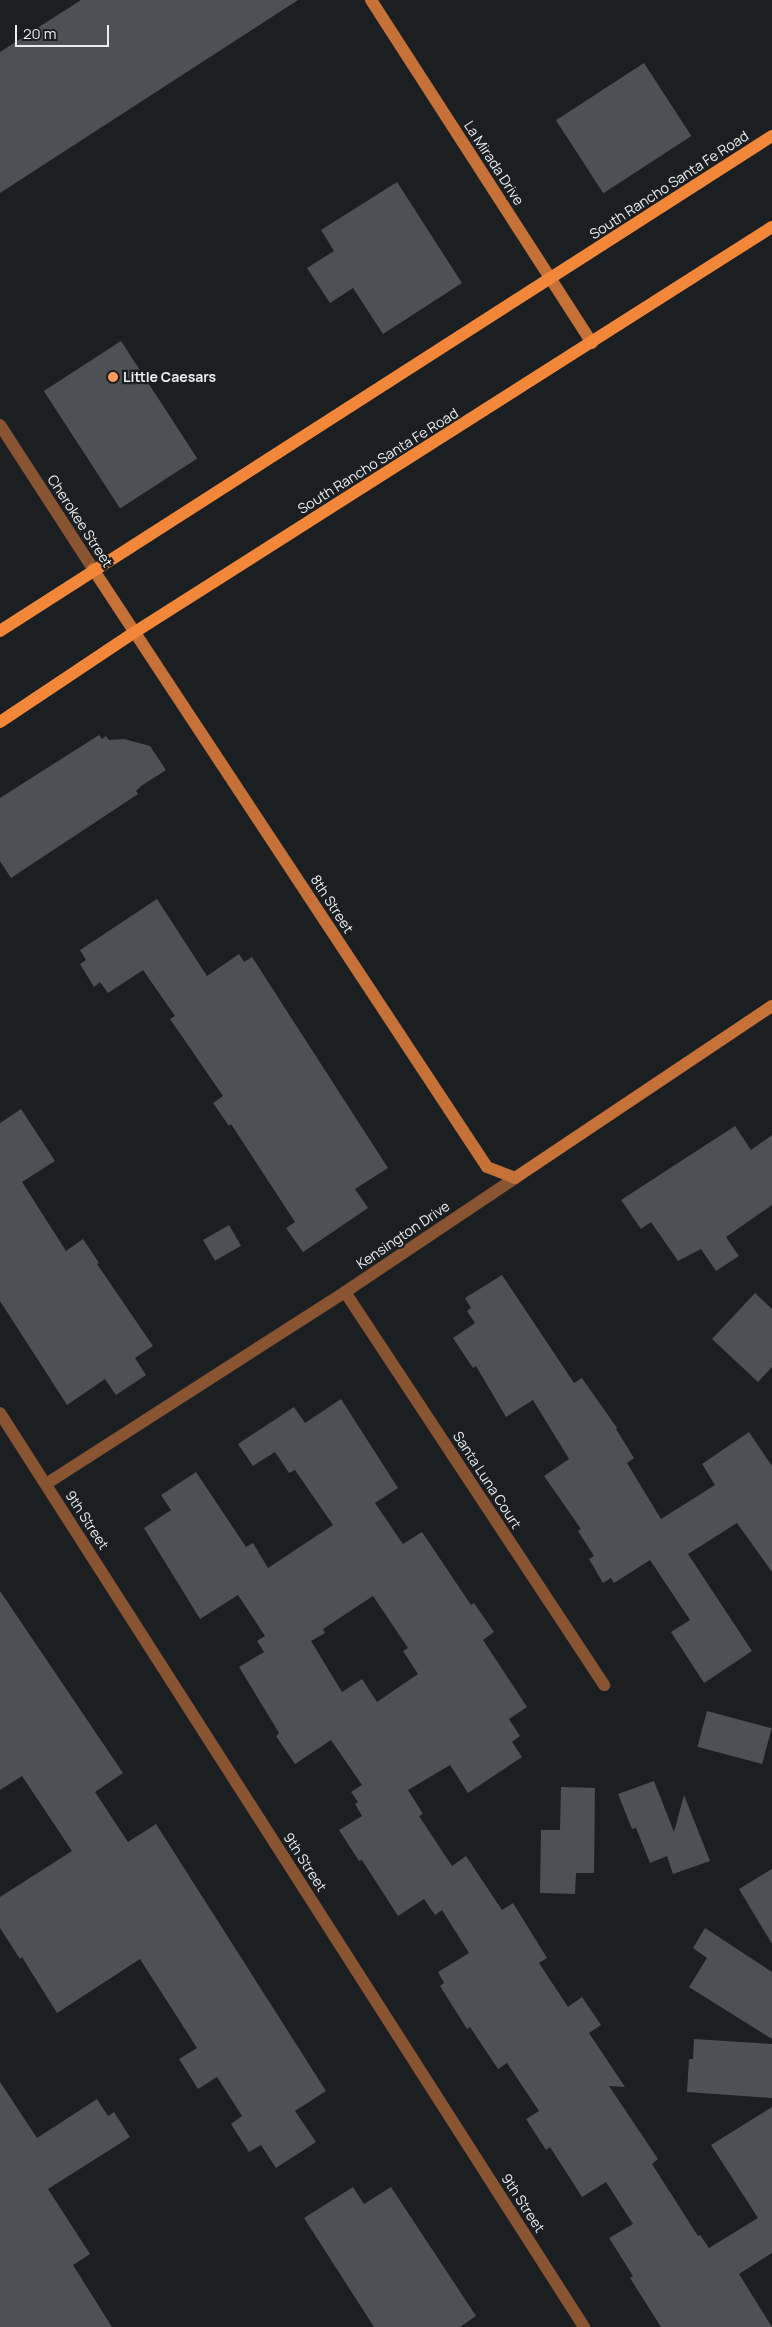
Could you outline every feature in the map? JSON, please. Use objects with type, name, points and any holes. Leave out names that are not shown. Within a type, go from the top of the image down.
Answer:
[{"type":"main road","name":"South Rancho Santa Fe Road","points":[[0,631],[93,569],[772,136]]},
{"type":"main road","name":"South Rancho Santa Fe Road","points":[[0,722],[135,632],[772,227]]},
{"type":"street","name":"La Mirada Drive","points":[[371,0],[592,343]]},
{"type":"street","name":"Cherokee Street","points":[[0,425],[135,632]]},
{"type":"street","name":"8th Street","points":[[135,632],[487,1166],[515,1178]]},
{"type":"street","name":"Kensington Drive","points":[[46,1484],[345,1292],[772,1006]]},
{"type":"street","name":"Santa Luna Court","points":[[345,1292],[604,1685]]},
{"type":"street","name":"9th Street","points":[[0,1413],[584,2327]]},
{"type":"building","points":[[81,0],[298,0],[0,193],[0,52]]},
{"type":"building","points":[[644,63],[691,136],[603,193],[556,120]]},
{"type":"building","points":[[397,182],[462,283],[383,334],[353,288],[330,303],[307,268],[334,251],[321,230]]},
{"type":"building","points":[[121,341],[197,458],[120,509],[44,391]]},
{"type":"building","points":[[99,735],[102,739],[106,736],[109,740],[124,739],[150,746],[166,770],[141,786],[136,791],[138,794],[11,878],[0,861],[0,798]]},
{"type":"building","points":[[157,899],[207,976],[239,954],[244,962],[252,957],[388,1168],[355,1189],[368,1208],[303,1252],[286,1228],[295,1222],[231,1124],[229,1126],[213,1103],[223,1096],[170,1019],[175,1016],[143,970],[108,993],[100,982],[94,987],[80,964],[86,960],[80,950]]},
{"type":"building","points":[[21,1109],[55,1161],[22,1182],[66,1251],[83,1239],[99,1263],[97,1264],[153,1346],[135,1358],[146,1375],[116,1395],[105,1379],[67,1405],[0,1301],[0,1123]]},
{"type":"building","points":[[735,1126],[751,1150],[772,1135],[772,1205],[726,1237],[739,1256],[716,1271],[701,1249],[678,1261],[651,1222],[641,1229],[621,1200]]},
{"type":"building","points":[[229,1225],[241,1246],[215,1261],[203,1240]]},
{"type":"building","points":[[502,1275],[574,1383],[582,1378],[617,1428],[634,1458],[627,1463],[661,1519],[715,1485],[702,1464],[749,1432],[772,1466],[772,1572],[737,1523],[688,1554],[752,1651],[704,1683],[671,1632],[690,1620],[650,1560],[614,1583],[611,1578],[603,1583],[589,1559],[594,1556],[578,1531],[581,1529],[544,1476],[569,1459],[533,1400],[506,1417],[476,1366],[473,1368],[453,1338],[475,1323],[467,1311],[471,1308],[465,1298]]},
{"type":"building","points":[[755,1293],[772,1309],[772,1367],[758,1382],[712,1339]]},
{"type":"building","points":[[341,1399],[398,1488],[375,1503],[403,1544],[422,1532],[471,1605],[474,1603],[494,1632],[483,1640],[527,1707],[509,1719],[520,1736],[512,1742],[522,1757],[468,1793],[450,1765],[408,1790],[423,1814],[419,1816],[452,1866],[466,1856],[502,1910],[513,1903],[547,1958],[539,1963],[568,2007],[582,1997],[601,2025],[589,2033],[625,2087],[609,2086],[658,2159],[652,2164],[698,2236],[700,2235],[709,2248],[758,2218],[711,2145],[772,2107],[772,2253],[739,2274],[772,2327],[661,2327],[630,2278],[633,2276],[609,2238],[633,2224],[606,2182],[582,2197],[550,2147],[546,2150],[526,2119],[539,2111],[507,2063],[498,2069],[470,2027],[467,2029],[440,1986],[444,1983],[438,1972],[469,1953],[442,1910],[435,1915],[424,1899],[398,1916],[362,1860],[359,1861],[339,1830],[362,1816],[355,1804],[358,1802],[351,1792],[362,1785],[331,1740],[295,1764],[276,1736],[279,1733],[239,1667],[264,1652],[257,1641],[265,1636],[238,1595],[200,1619],[144,1528],[171,1510],[161,1495],[196,1472],[246,1547],[253,1543],[268,1568],[333,1525],[295,1470],[289,1473],[275,1452],[253,1466],[238,1444],[294,1407],[305,1423]],"holes":[[[373,1596],[408,1648],[403,1651],[418,1674],[377,1702],[362,1679],[342,1692],[311,1641],[325,1633],[323,1629]]]},
{"type":"building","points":[[0,1591],[123,1773],[95,1792],[128,1842],[156,1824],[326,2091],[295,2111],[316,2142],[276,2168],[261,2145],[249,2152],[231,2124],[242,2116],[217,2077],[198,2089],[179,2059],[197,2048],[140,1959],[57,2013],[22,1957],[20,1959],[0,1928],[0,1897],[72,1851],[22,1776],[0,1790]]},
{"type":"building","points":[[707,1711],[772,1728],[762,1764],[697,1747]]},
{"type":"building","points":[[654,1781],[674,1832],[684,1795],[710,1861],[673,1874],[667,1856],[650,1863],[636,1828],[632,1829],[618,1794]]},
{"type":"building","points":[[561,1787],[595,1788],[594,1873],[576,1873],[575,1894],[540,1893],[541,1830],[560,1830]]},
{"type":"building","points":[[772,1869],[772,1944],[739,1889]]},
{"type":"building","points":[[705,1928],[772,1972],[772,2039],[689,1987],[707,1958],[693,1948]]},
{"type":"building","points":[[694,2039],[772,2044],[772,2098],[687,2092],[689,2059],[693,2059]]},
{"type":"building","points":[[0,2082],[37,2138],[97,2099],[108,2116],[114,2112],[130,2137],[48,2189],[90,2254],[73,2265],[112,2327],[0,2327]]},
{"type":"building","points":[[353,2187],[364,2204],[391,2187],[476,2316],[460,2327],[374,2327],[304,2218]]},
{"type":"place","name":"Little Caesars","points":[[113,377]]}]
